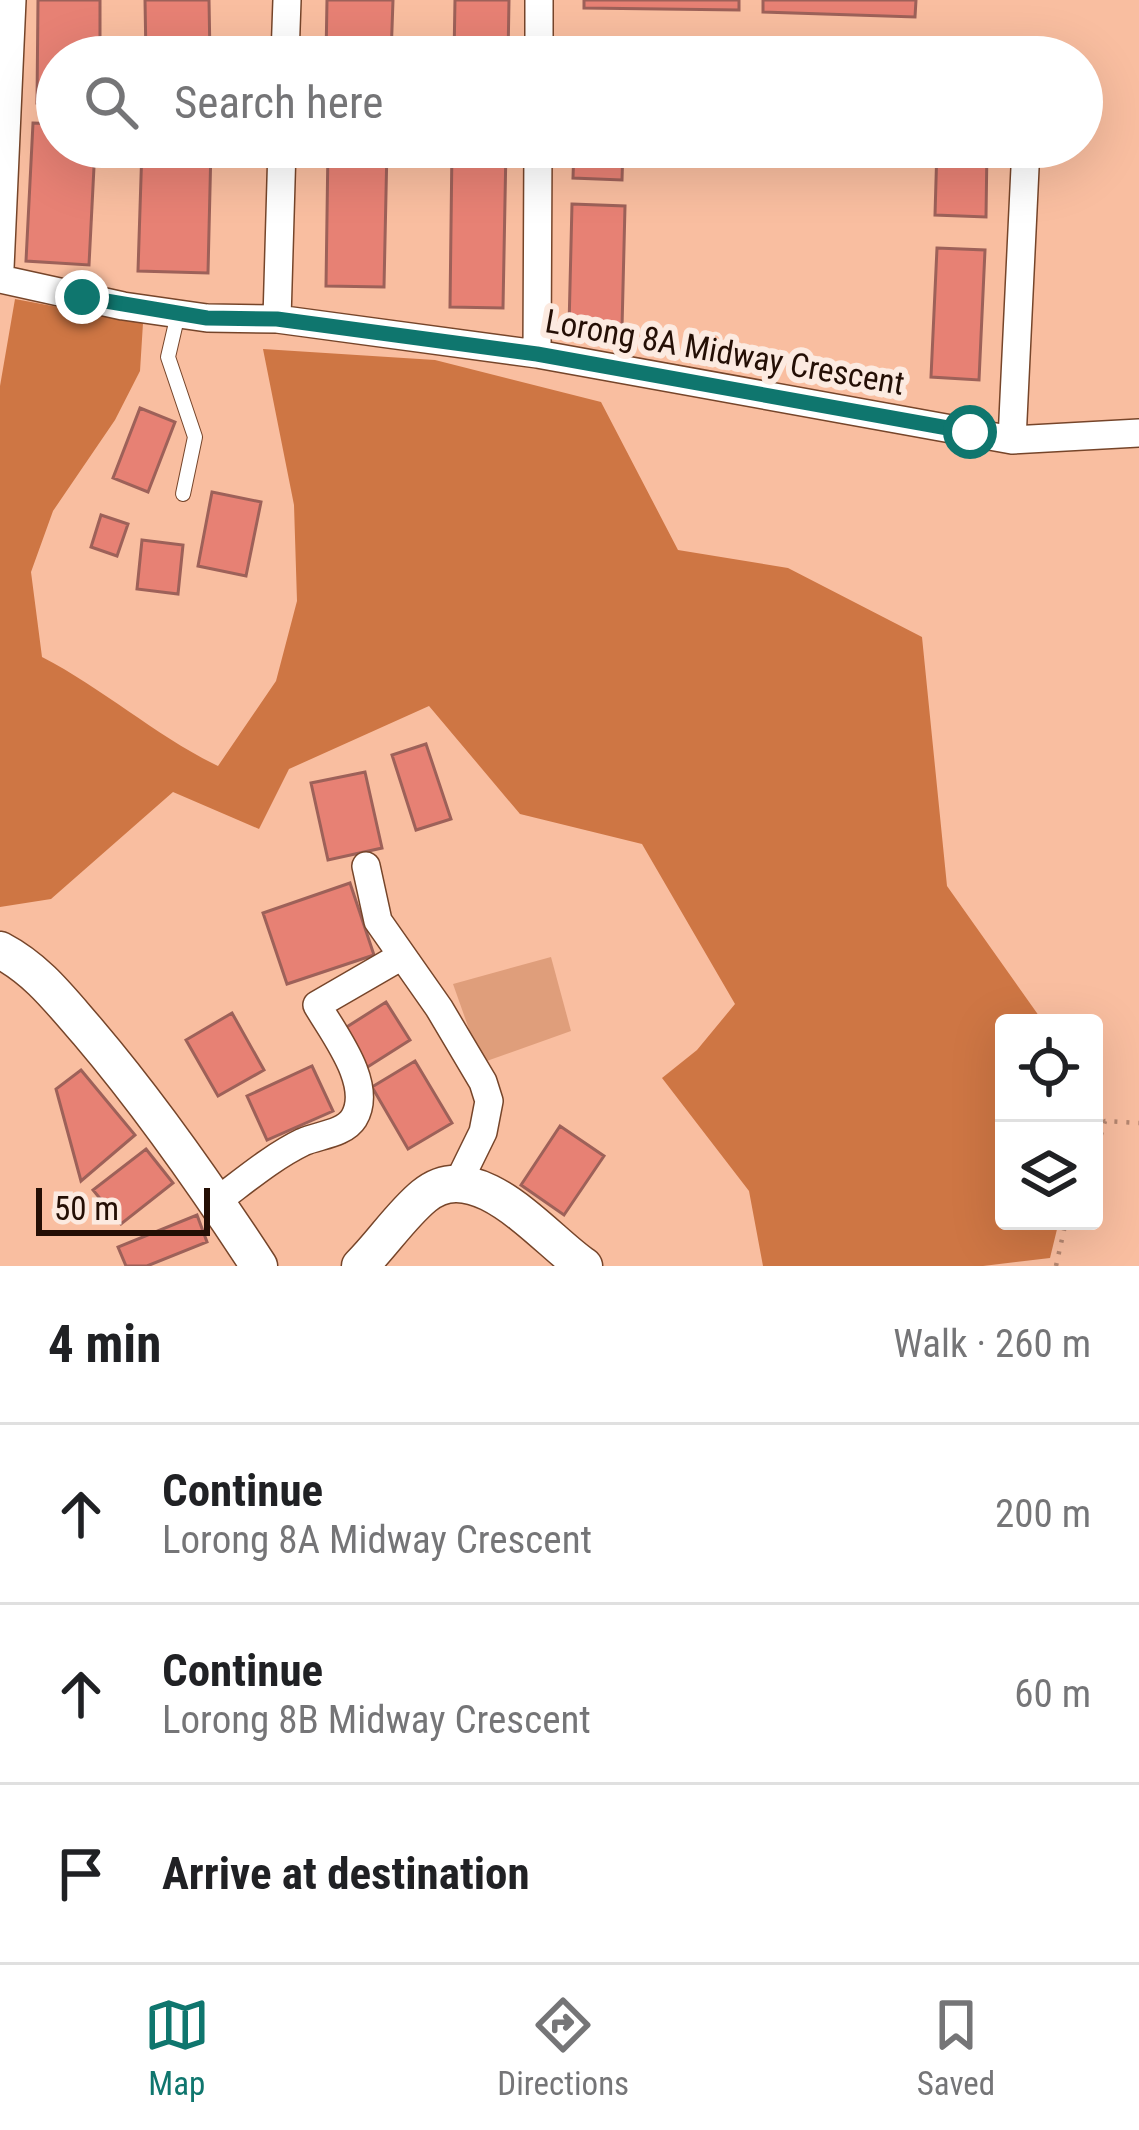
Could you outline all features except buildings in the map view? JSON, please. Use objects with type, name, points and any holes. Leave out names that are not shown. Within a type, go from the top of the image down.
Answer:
[{"type":"street","points":[[0,268],[12,0]]},
{"type":"street","points":[[286,36],[287,0]]},
{"type":"street","points":[[539,0],[539,36]]},
{"type":"street","points":[[277,319],[281,168]]},
{"type":"street","points":[[537,354],[538,168]]},
{"type":"street","points":[[1012,440],[1025,168]]},
{"type":"street","name":"Lorong 8A Midway Crescent","points":[[0,279],[178,314],[277,319],[537,354],[1012,440],[1139,433]]},
{"type":"street","points":[[366,866],[378,921],[439,1008],[483,1082],[489,1101],[483,1132],[457,1185]]},
{"type":"street","points":[[0,950],[36,972],[114,1063],[217,1201],[259,1266]]},
{"type":"street","points":[[217,1201],[304,1142],[338,1131],[354,1119],[359,1097],[354,1072],[317,1005],[400,957]]},
{"type":"street","points":[[360,1266],[427,1192],[457,1185],[500,1194],[584,1266]]},
{"type":"lane","points":[[178,314],[168,357],[195,437],[183,494]]},
{"type":"path","points":[[1103,1128],[1105,1121],[1139,1124]]},
{"type":"path","points":[[1056,1266],[1064,1230]]},
{"type":"shaded area","points":[[15,299],[143,323],[140,371],[115,420],[53,511],[31,572],[42,657],[218,766],[276,681],[297,601],[294,505],[263,349],[435,360],[601,402],[678,550],[788,568],[922,637],[947,886],[1038,1014],[995,1014],[995,1230],[1057,1230],[1050,1258],[983,1266],[763,1266],[749,1191],[662,1078],[697,1050],[735,1004],[642,844],[520,814],[429,706],[289,769],[259,829],[173,792],[51,899],[0,907],[0,386]]},
{"type":"shaded area","points":[[551,957],[571,1031],[481,1063],[453,984]]},
{"type":"route","points":[[82,297],[207,318],[277,319],[537,354],[970,432]]}]
